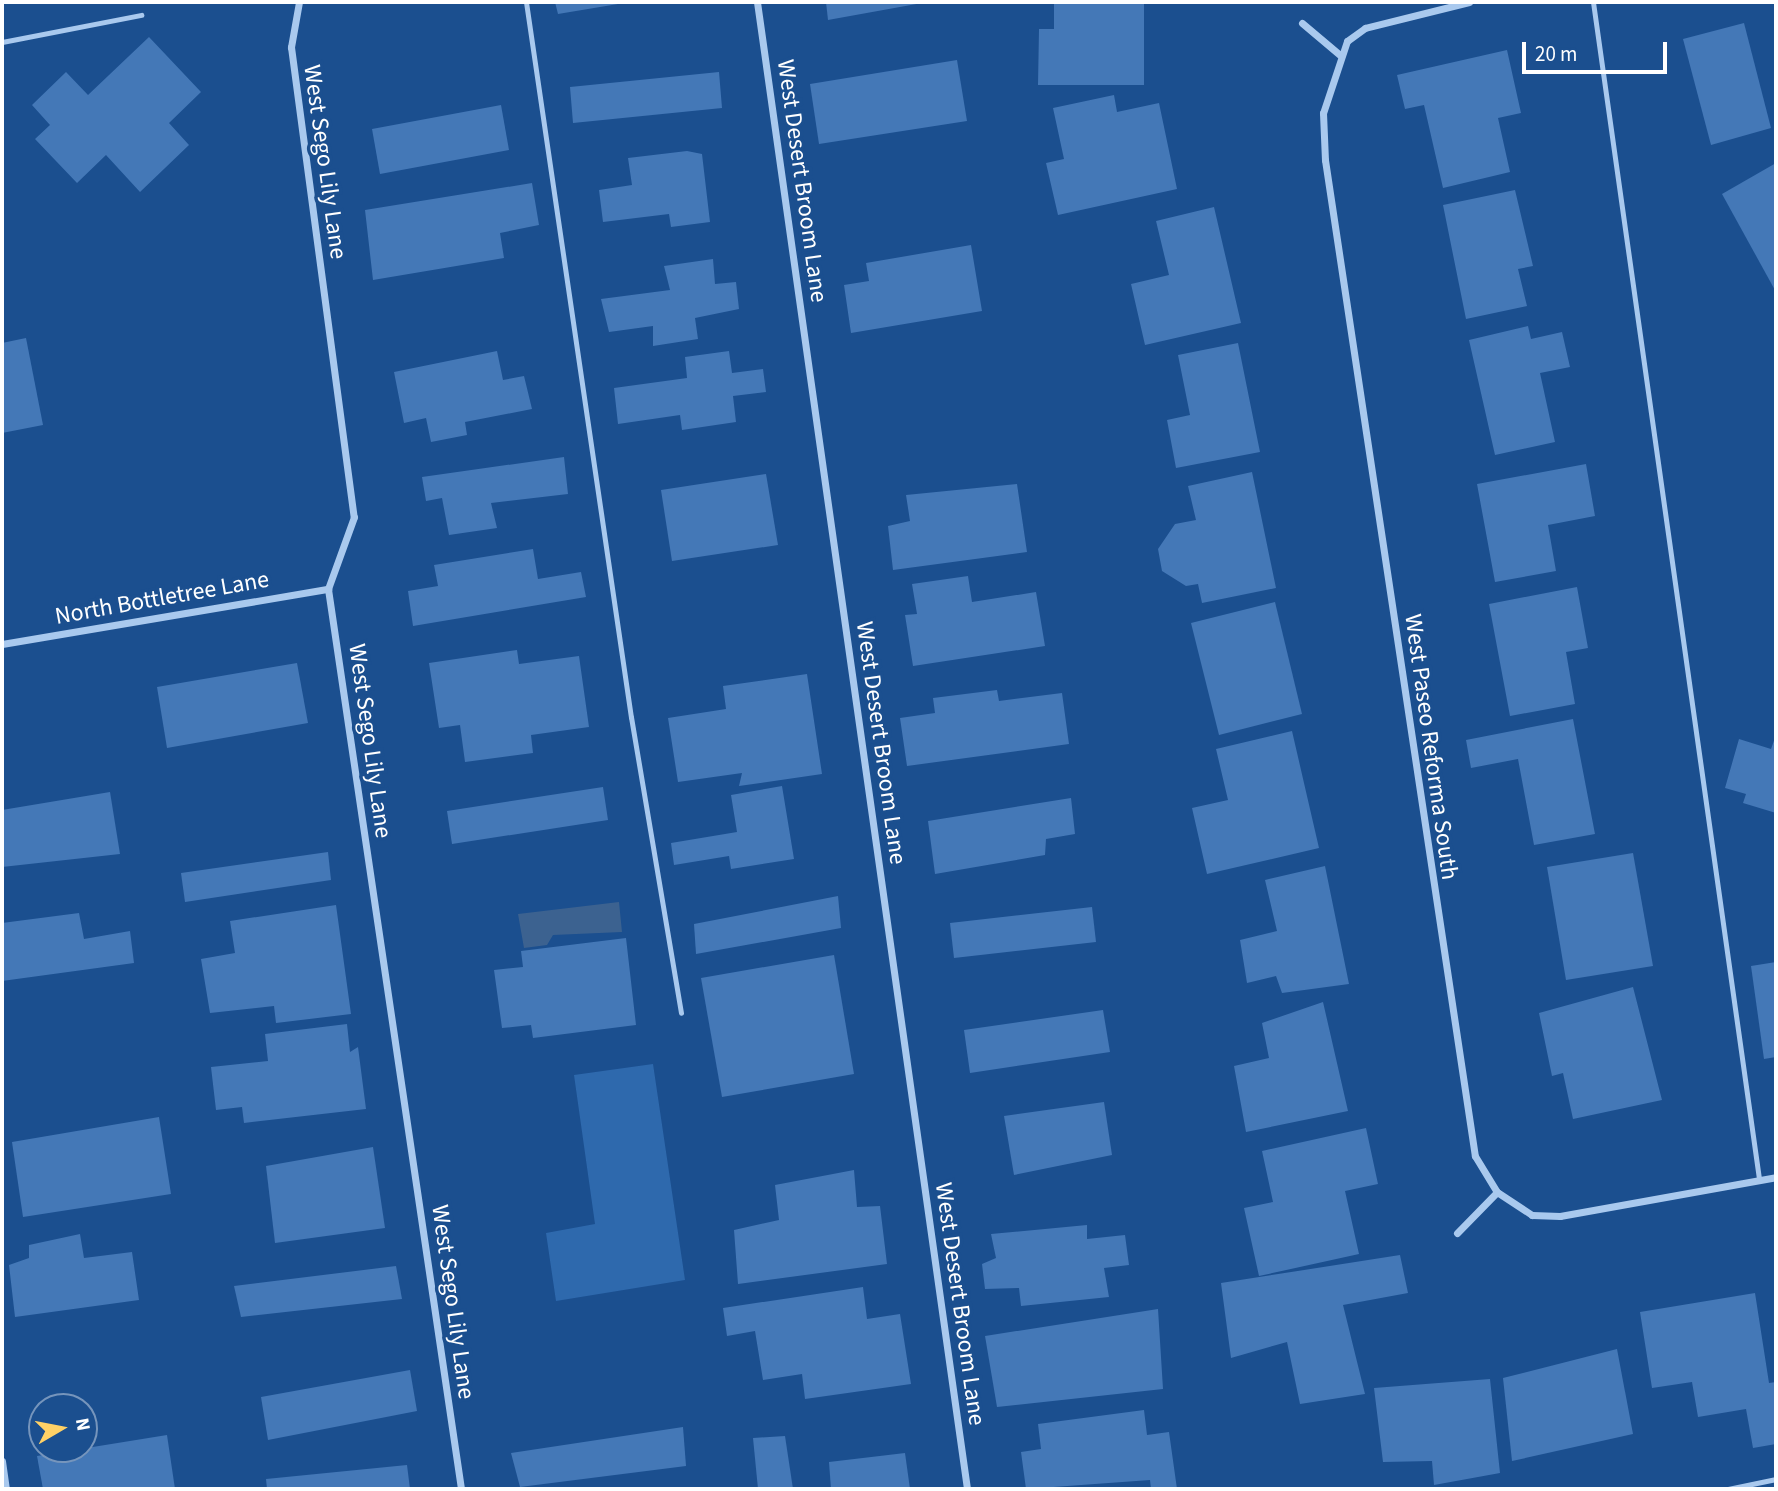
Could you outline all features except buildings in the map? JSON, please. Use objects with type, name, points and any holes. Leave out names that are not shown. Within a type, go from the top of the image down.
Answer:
[{"type":"street","name":"West Sego Lily Lane","points":[[299,2],[290,47],[354,517],[328,589],[461,1489]]},
{"type":"street","name":"West Desert Broom Lane","points":[[757,2],[967,1489]]},
{"type":"street","name":"West Paseo Reforma South","points":[[1469,2],[1365,28],[1347,41],[1340,55],[1323,113],[1325,160],[1467,1123],[1475,1156],[1497,1192],[1532,1215],[1560,1216],[1776,1177]]},
{"type":"street","points":[[1302,23],[1340,55]]},
{"type":"street","name":"North Bottletree Lane","points":[[2,645],[328,589]]},
{"type":"street","points":[[1457,1233],[1497,1192]]},
{"type":"street","points":[[2,1461],[6,1489]]},
{"type":"lane","points":[[526,2],[631,717],[681,1013]]},
{"type":"lane","points":[[1593,2],[1759,1180]]},
{"type":"lane","points":[[2,42],[141,15]]},
{"type":"lane","points":[[1728,1489],[1776,1479]]},
{"type":"shaded area","points":[[619,902],[622,932],[553,935],[547,945],[524,948],[518,914]]},
{"type":"shaded area","points":[[653,1064],[685,1280],[556,1301],[546,1233],[595,1224],[574,1075]]}]
